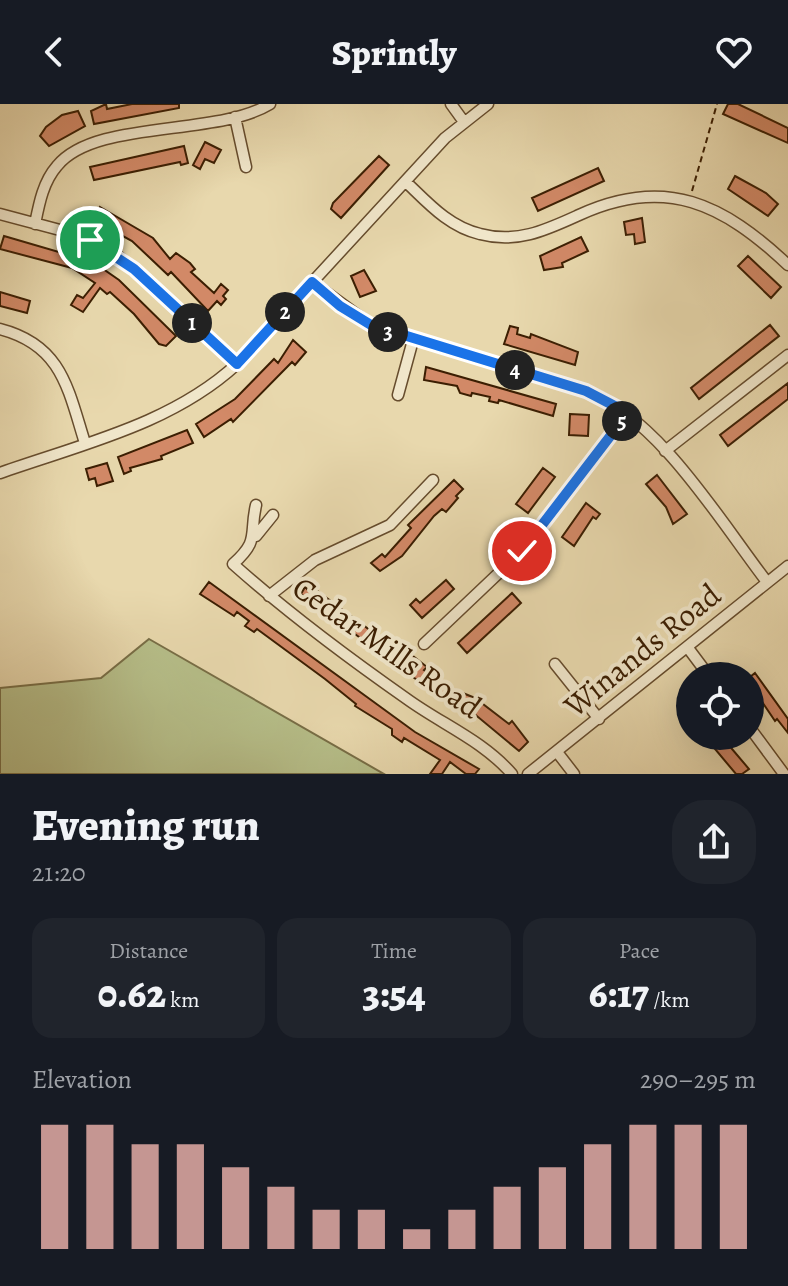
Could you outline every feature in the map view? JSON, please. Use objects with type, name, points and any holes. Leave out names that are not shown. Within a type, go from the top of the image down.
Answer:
[{"type":"street","points":[[35,224],[52,172],[77,149],[235,117],[270,104]]},
{"type":"street","points":[[451,104],[464,122]]},
{"type":"street","points":[[0,473],[179,407],[205,392],[237,364],[464,122],[488,104]]},
{"type":"street","points":[[235,117],[246,167]]},
{"type":"street","points":[[406,182],[452,222],[494,237],[532,235],[591,209],[635,197],[690,200],[740,223],[788,265]]},
{"type":"street","points":[[0,214],[75,234],[117,255],[237,364]]},
{"type":"street","points":[[312,282],[363,321],[413,340],[586,391],[628,413],[665,451],[767,582]]},
{"type":"street","points":[[0,329],[28,339],[59,368],[85,443]]},
{"type":"street","points":[[398,395],[413,340]]},
{"type":"street","points":[[665,451],[788,355]]},
{"type":"street","points":[[424,644],[522,551],[628,413]]},
{"type":"street","points":[[269,596],[298,571],[390,525],[433,480]]},
{"type":"street","points":[[256,505],[253,517],[256,536]]},
{"type":"street","points":[[256,536],[273,515]]},
{"type":"street","name":"Cedar Mills Road","points":[[256,536],[247,551],[233,564],[269,596],[409,701],[473,739],[512,774]]},
{"type":"street","name":"Winands Road","points":[[528,774],[788,566]]},
{"type":"street","points":[[688,648],[698,662]]},
{"type":"street","points":[[555,664],[599,719]]},
{"type":"street","points":[[764,747],[784,774]]},
{"type":"street","points":[[557,752],[574,774]]},
{"type":"path","points":[[690,200],[717,104]]},
{"type":"green space","points":[[149,639],[384,774],[0,774],[0,688],[101,678]]},
{"type":"building","points":[[106,104],[107,109],[132,104],[179,104],[179,108],[94,124],[91,111]]},
{"type":"building","points":[[728,104],[738,104],[788,128],[788,143],[723,114]]},
{"type":"building","points":[[78,111],[85,126],[49,146],[40,136],[62,115]]},
{"type":"building","points":[[205,142],[221,150],[214,163],[205,159],[200,169],[193,165]]},
{"type":"building","points":[[184,146],[188,163],[181,165],[180,162],[94,180],[90,167]]},
{"type":"building","points":[[379,156],[389,165],[341,218],[331,209],[333,203]]},
{"type":"building","points":[[598,168],[604,181],[538,211],[532,198]]},
{"type":"building","points":[[735,176],[766,193],[778,204],[768,216],[728,189]]},
{"type":"building","points":[[100,207],[153,238],[170,259],[176,253],[190,263],[195,269],[191,272],[214,293],[221,284],[228,290],[223,296],[226,299],[221,305],[217,301],[208,311],[171,272],[168,275],[132,241],[94,220]]},
{"type":"building","points":[[642,218],[645,242],[635,244],[634,234],[626,235],[624,222]]},
{"type":"building","points":[[4,236],[93,262],[119,280],[176,336],[166,346],[159,344],[134,314],[110,292],[107,294],[100,288],[83,312],[71,305],[77,295],[83,298],[95,283],[72,268],[0,249]]},
{"type":"building","points":[[581,237],[588,251],[562,263],[563,267],[544,270],[540,256]]},
{"type":"building","points":[[748,256],[781,287],[771,298],[738,266]]},
{"type":"building","points":[[364,270],[376,291],[360,297],[351,276]]},
{"type":"building","points":[[0,292],[30,301],[27,313],[0,306]]},
{"type":"building","points":[[770,325],[779,336],[699,399],[691,388]]},
{"type":"building","points":[[510,326],[518,328],[517,334],[530,338],[531,334],[578,352],[575,365],[504,344]]},
{"type":"building","points":[[293,340],[306,352],[295,365],[292,362],[233,422],[231,419],[204,437],[196,424],[235,399],[274,359],[278,363]]},
{"type":"building","points":[[426,367],[556,404],[553,416],[499,400],[498,403],[489,401],[490,397],[460,393],[457,386],[424,380]]},
{"type":"building","points":[[788,383],[788,399],[728,446],[720,435]]},
{"type":"building","points":[[570,414],[589,415],[588,436],[569,435]]},
{"type":"building","points":[[187,430],[193,443],[161,456],[162,459],[130,468],[131,471],[124,474],[118,457]]},
{"type":"building","points":[[107,463],[113,481],[97,486],[95,478],[89,480],[86,469]]},
{"type":"building","points":[[543,468],[555,477],[528,513],[516,504]]},
{"type":"building","points":[[657,475],[687,514],[673,524],[666,507],[646,484]]},
{"type":"building","points":[[454,480],[463,489],[456,496],[458,498],[446,512],[442,509],[434,516],[402,556],[380,571],[371,563],[382,554],[385,557],[411,528],[408,525]]},
{"type":"building","points":[[586,503],[600,514],[596,519],[593,517],[574,546],[562,537]]},
{"type":"building","points":[[446,580],[454,589],[422,618],[410,605],[416,599],[420,603]]},
{"type":"building","points":[[209,582],[415,732],[479,769],[475,774],[466,774],[450,762],[442,774],[430,774],[440,760],[404,738],[402,742],[392,735],[392,729],[355,706],[325,679],[257,629],[254,632],[245,626],[249,621],[237,612],[234,616],[200,594]]},
{"type":"building","points":[[305,587],[308,590],[312,587],[406,657],[409,653],[427,667],[424,670],[448,687],[475,698],[509,724],[512,721],[528,742],[519,751],[460,702],[457,705],[417,680],[301,594]]},
{"type":"building","points":[[512,593],[521,603],[467,653],[458,643]]},
{"type":"building","points":[[764,686],[788,719],[788,733],[777,719],[775,721],[764,705]]},
{"type":"building","points":[[716,750],[733,750],[749,769],[736,774]]},
{"type":"route","points":[[90,240],[134,269],[237,364],[312,282],[340,306],[371,325],[586,391],[617,404],[628,413],[522,551]]}]
